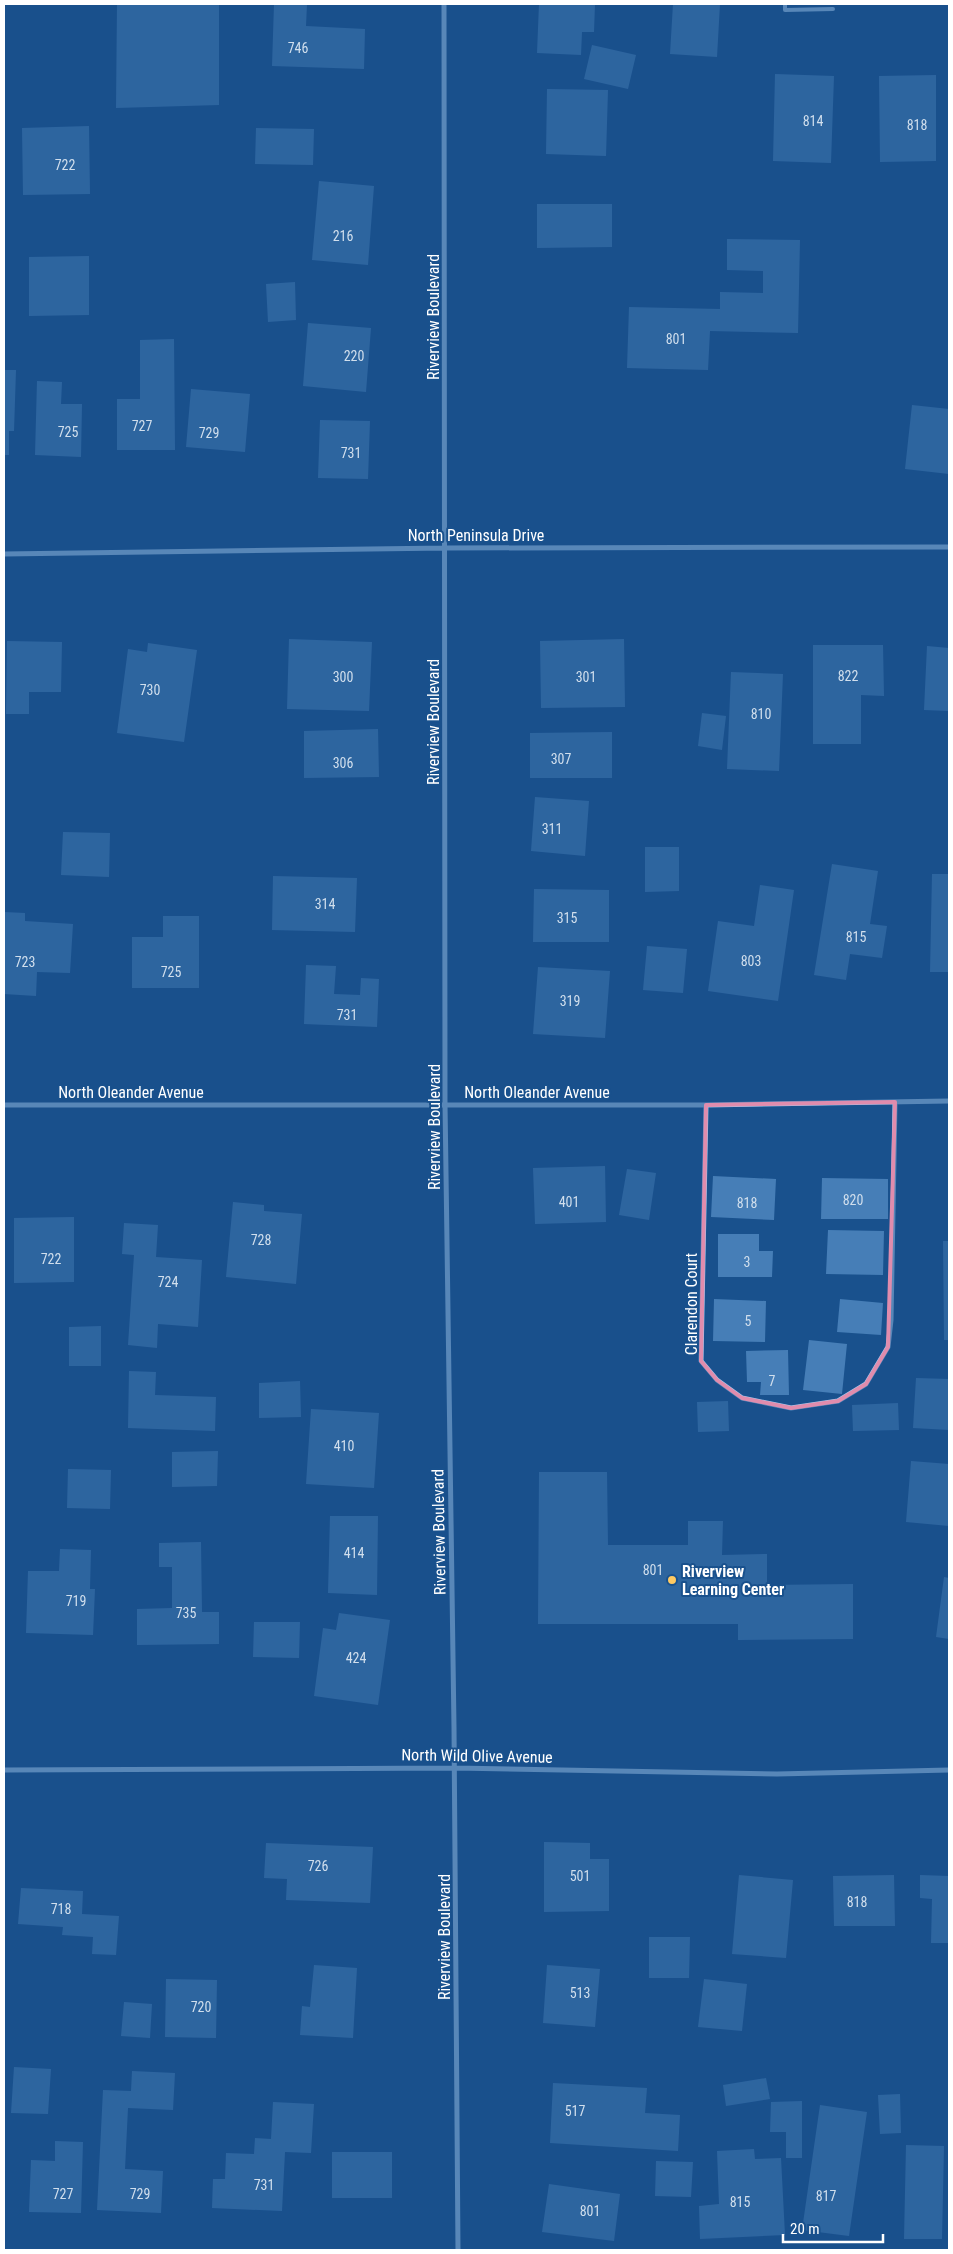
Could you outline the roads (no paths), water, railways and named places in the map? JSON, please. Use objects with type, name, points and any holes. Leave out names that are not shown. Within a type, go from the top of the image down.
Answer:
[{"type":"street","name":"Riverview Boulevard","points":[[444,4],[446,548],[445,1104],[455,1768],[458,2250]]},
{"type":"street","name":"North Peninsula Drive","points":[[4,554],[446,548],[949,547]]},
{"type":"street","name":"Clarendon Court","points":[[706,1105],[701,1361],[716,1380],[742,1398],[791,1408],[838,1401],[866,1384],[888,1347],[891,1320],[895,1102]]},
{"type":"street","name":"North Oleander Avenue","points":[[4,1105],[706,1105],[949,1102]]},
{"type":"street","name":"North Wild Olive Avenue","points":[[4,1770],[455,1768],[777,1774],[949,1770]]},
{"type":"lane","points":[[784,4],[785,10],[833,9]]},
{"type":"place","name":"Riverview Learning Center","points":[[672,1580]]}]
